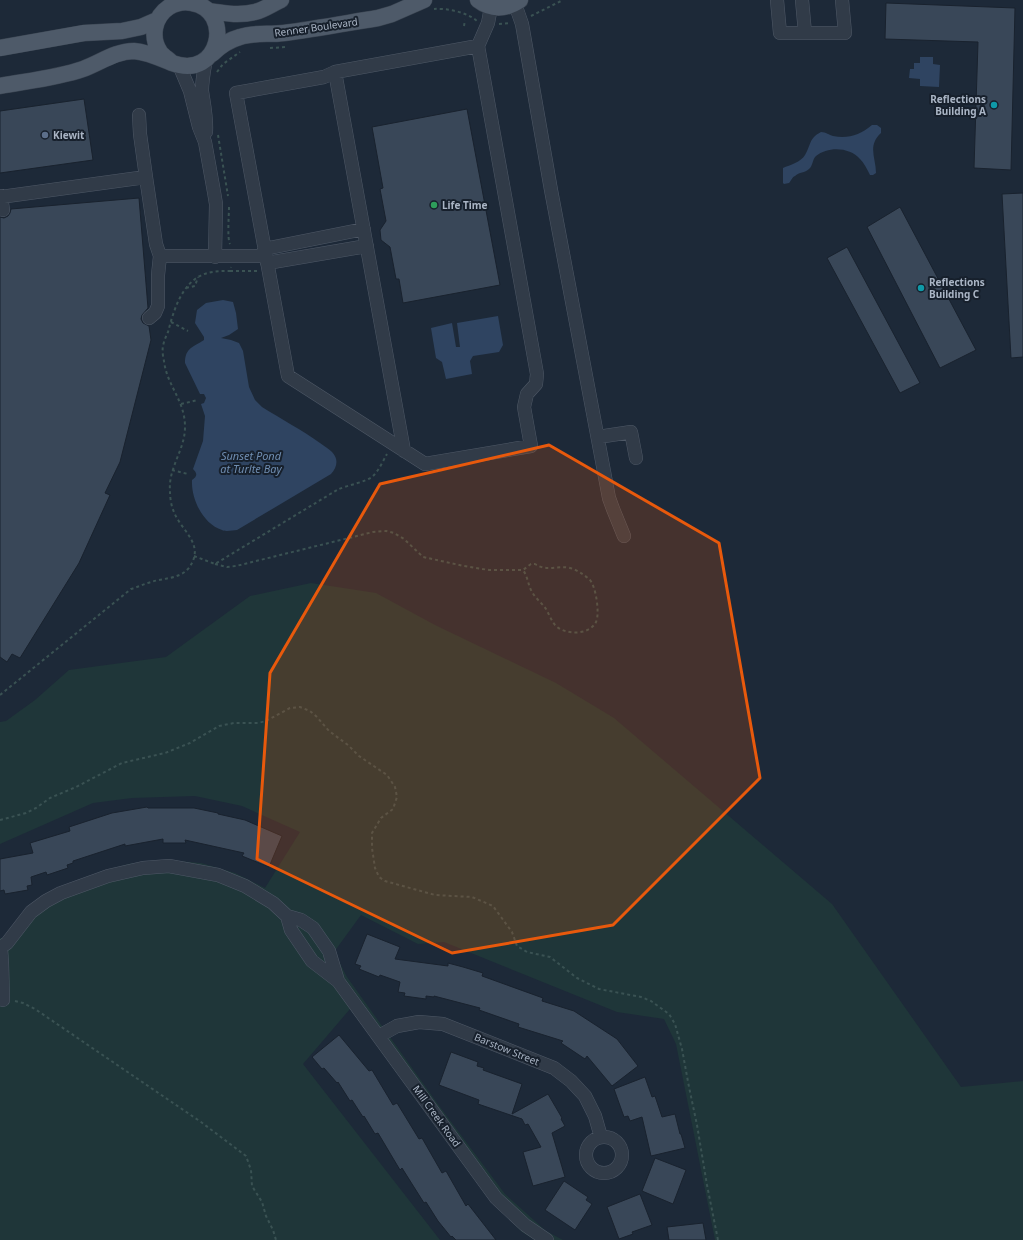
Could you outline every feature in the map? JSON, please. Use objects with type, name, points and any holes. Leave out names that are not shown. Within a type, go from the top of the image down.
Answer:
[{"type":"main road","points":[[0,48],[84,33],[122,31],[141,27],[162,10],[179,3],[198,5],[237,14],[246,14],[265,8],[281,0]]},
{"type":"main road","name":"Renner Boulevard","points":[[208,57],[221,45],[241,36],[253,34],[276,34],[378,18],[392,14],[424,0]]},
{"type":"main road","points":[[466,0],[500,8],[517,2]]},
{"type":"main road","points":[[0,86],[67,74],[94,65],[110,56],[127,52],[148,54],[175,64],[187,66],[196,65],[208,57],[216,46],[218,35],[215,21],[198,5]]},
{"type":"main road","points":[[162,10],[154,32],[156,44],[160,54],[175,64]]},
{"type":"street","points":[[777,0],[780,33],[845,33],[842,0]]},
{"type":"street","points":[[802,0],[805,33]]},
{"type":"street","points":[[517,2],[552,198],[609,498],[624,536]]},
{"type":"street","points":[[478,46],[335,72],[324,77],[236,93],[265,260],[288,376],[425,464],[531,446],[524,407],[527,394],[536,384],[537,374],[478,46],[488,23],[484,4]]},
{"type":"street","points":[[205,142],[206,126],[202,89],[203,75],[208,57]]},
{"type":"street","points":[[175,64],[190,91],[199,127],[205,142],[216,204],[215,257]]},
{"type":"street","points":[[335,72],[367,246],[400,448]]},
{"type":"street","points":[[139,115],[146,178],[156,244],[160,256],[158,275],[158,306],[156,313],[149,318]]},
{"type":"street","points":[[3,210],[1,197],[146,178]]},
{"type":"street","points":[[265,260],[364,229]]},
{"type":"street","points":[[160,256],[265,260],[367,246]]},
{"type":"street","points":[[598,437],[631,432],[636,458]]},
{"type":"street","name":"Mill Creek Road","points":[[0,948],[32,912],[46,901],[62,893],[108,876],[143,868],[169,866],[218,875],[245,886],[273,903],[287,916],[301,920],[313,928],[329,951],[338,981]]},
{"type":"street","name":"Mill Creek Road","points":[[287,916],[291,930],[312,961],[338,981],[496,1198],[525,1226],[547,1240]]},
{"type":"street","points":[[0,948],[3,1000]]},
{"type":"street","name":"Barstow Street","points":[[379,1036],[398,1026],[419,1022],[443,1024],[554,1068],[571,1081],[585,1096],[595,1116],[601,1137]]},
{"type":"path","points":[[526,19],[563,0]]},
{"type":"path","points":[[464,26],[466,20]]},
{"type":"path","points":[[496,24],[517,22]]},
{"type":"path","points":[[0,694],[131,589],[152,581],[174,577],[187,569],[194,556],[193,542],[174,512],[170,491],[172,470],[183,443],[185,415],[168,379],[164,362],[163,346],[180,298],[186,288],[198,277],[211,272],[253,272],[265,260]]},
{"type":"path","points":[[230,271],[231,264]]},
{"type":"path","points":[[186,288],[195,286],[198,277]]},
{"type":"path","points":[[171,322],[188,331]]},
{"type":"path","points":[[181,404],[198,400]]},
{"type":"path","points":[[215,564],[338,490],[368,480],[374,476],[400,448]]},
{"type":"path","points":[[172,470],[188,474]]},
{"type":"path","points":[[194,556],[227,567],[236,566],[380,531],[394,532],[423,557],[464,566],[484,569],[523,570],[531,564],[534,564],[542,568],[569,568],[576,570],[590,580],[593,585],[597,603],[596,622],[592,627],[585,630],[574,632],[561,630],[554,624],[546,607],[532,592],[523,570]]},
{"type":"path","points":[[0,820],[26,813],[50,798],[76,787],[122,763],[165,753],[190,743],[219,726],[234,723],[258,723],[266,721],[290,708],[296,707],[310,711],[329,731],[348,745],[359,756],[387,775],[396,787],[397,797],[393,809],[381,818],[372,833],[372,848],[375,868],[379,877],[385,881],[429,894],[472,897],[493,906],[512,932],[518,946],[522,949],[527,952],[550,957],[578,978],[599,989],[641,997],[651,1001],[669,1014],[675,1024],[682,1049],[697,1125],[706,1185],[718,1240]]},
{"type":"path","points":[[3,1000],[14,1000],[35,1009],[201,1122],[246,1156],[251,1170],[252,1186],[262,1202],[276,1240]]},
{"type":"highlighted area","points":[[549,445],[719,543],[760,778],[613,925],[452,953],[257,859],[270,673],[380,484]]},
{"type":"green space","points":[[311,583],[376,593],[435,625],[556,683],[614,718],[832,904],[961,1087],[1023,1081],[1023,1240],[715,1240],[676,1044],[664,1019],[617,1012],[444,942],[418,944],[361,915],[334,952],[347,977],[440,1107],[505,1194],[546,1231],[563,1240],[535,1240],[522,1232],[499,1208],[473,1176],[350,1009],[303,1064],[440,1240],[0,1240],[0,938],[4,938],[36,902],[62,886],[128,864],[165,860],[201,863],[235,873],[265,888],[300,832],[242,806],[195,796],[132,798],[93,803],[0,844],[0,722],[6,721],[35,700],[69,670],[166,657],[250,596]]},
{"type":"water","points":[[920,57],[933,57],[933,64],[940,65],[939,87],[920,86],[920,79],[909,78],[910,69],[914,69],[914,63],[920,63]]},
{"type":"water","points":[[872,125],[877,125],[881,128],[881,133],[873,147],[876,173],[873,175],[870,175],[863,162],[856,155],[845,150],[833,149],[816,156],[809,169],[792,178],[789,183],[783,183],[783,168],[801,160],[812,139],[817,134],[824,132],[833,136],[844,137],[858,134]]},
{"type":"water","name":"Sunset Pond at Turlte Bay","points":[[223,300],[233,302],[238,329],[221,338],[239,343],[243,351],[249,387],[255,400],[262,407],[328,449],[336,458],[336,466],[331,474],[237,530],[227,531],[215,527],[204,517],[196,503],[192,487],[192,480],[196,474],[193,469],[203,441],[205,416],[201,404],[204,403],[206,398],[204,394],[200,394],[185,363],[186,354],[190,348],[204,340],[204,337],[195,323],[197,310],[206,303]]},
{"type":"water","points":[[498,316],[503,345],[499,352],[473,356],[470,361],[472,374],[446,379],[442,362],[436,358],[431,328],[452,323],[456,347],[460,347],[457,323]]},
{"type":"building","name":"Reflections Building A","points":[[886,3],[1015,8],[1011,170],[974,168],[978,42],[885,39]]},
{"type":"building","name":"Kiewit","points":[[84,99],[93,160],[0,173],[0,111]]},
{"type":"building","name":"Life Time","points":[[467,109],[500,285],[403,303],[399,279],[396,279],[390,247],[381,240],[380,230],[386,221],[380,189],[383,188],[372,127]]},
{"type":"building","points":[[1023,193],[1023,357],[1011,358],[1002,194]]},
{"type":"building","points":[[139,198],[148,308],[142,315],[141,319],[143,323],[149,326],[151,340],[120,462],[105,493],[110,495],[79,563],[20,658],[12,654],[7,662],[0,657],[0,217],[4,218],[8,216],[11,209]]},
{"type":"building","name":"Reflections Building C","points":[[900,207],[976,350],[940,368],[867,227]]},
{"type":"building","points":[[847,247],[920,383],[900,393],[827,258]]},
{"type":"building","points":[[147,807],[194,808],[218,813],[245,820],[282,836],[269,867],[242,856],[244,853],[185,840],[186,843],[163,843],[163,839],[125,846],[125,844],[73,861],[73,863],[67,865],[68,868],[47,875],[46,872],[31,877],[32,885],[27,886],[28,890],[5,894],[4,890],[0,891],[0,859],[33,853],[30,843],[70,831],[69,827],[112,813]]},
{"type":"building","points":[[367,934],[400,947],[395,959],[448,966],[448,963],[463,967],[483,973],[482,976],[543,998],[542,1001],[574,1011],[617,1039],[638,1066],[612,1086],[587,1056],[585,1059],[561,1043],[563,1041],[518,1027],[519,1024],[479,1010],[480,1008],[434,996],[426,996],[426,999],[404,996],[405,993],[398,992],[400,982],[380,975],[379,977],[359,969],[361,966],[355,964]]},
{"type":"building","points":[[339,1035],[369,1071],[372,1070],[393,1105],[397,1103],[419,1139],[422,1138],[442,1173],[446,1171],[466,1206],[468,1204],[496,1240],[456,1240],[452,1236],[451,1237],[438,1221],[426,1202],[424,1203],[402,1168],[400,1170],[378,1133],[375,1134],[364,1116],[363,1117],[352,1100],[350,1101],[338,1082],[337,1083],[324,1068],[322,1069],[312,1057]]},
{"type":"building","points":[[451,1052],[478,1062],[477,1066],[484,1068],[483,1070],[522,1084],[512,1114],[548,1094],[565,1126],[552,1133],[565,1177],[533,1186],[523,1152],[541,1147],[528,1124],[525,1125],[522,1119],[478,1104],[479,1100],[439,1085]]},
{"type":"building","points":[[645,1077],[652,1097],[655,1096],[662,1117],[675,1114],[685,1148],[651,1156],[642,1117],[630,1121],[628,1116],[624,1117],[614,1089]]},
{"type":"building","points":[[655,1158],[686,1170],[673,1204],[642,1191]]},
{"type":"building","points":[[564,1181],[588,1197],[586,1200],[592,1204],[575,1230],[545,1210]]},
{"type":"building","points":[[640,1194],[652,1225],[632,1232],[633,1234],[619,1239],[607,1207]]},
{"type":"building","points":[[703,1223],[706,1240],[669,1240],[667,1227]]},
{"type":"place","name":"Reflections Building A","points":[[994,105]]},
{"type":"place","name":"Kiewit","points":[[45,135]]},
{"type":"place","name":"Life Time","points":[[434,205]]},
{"type":"place","name":"Reflections Building C","points":[[921,288]]}]
